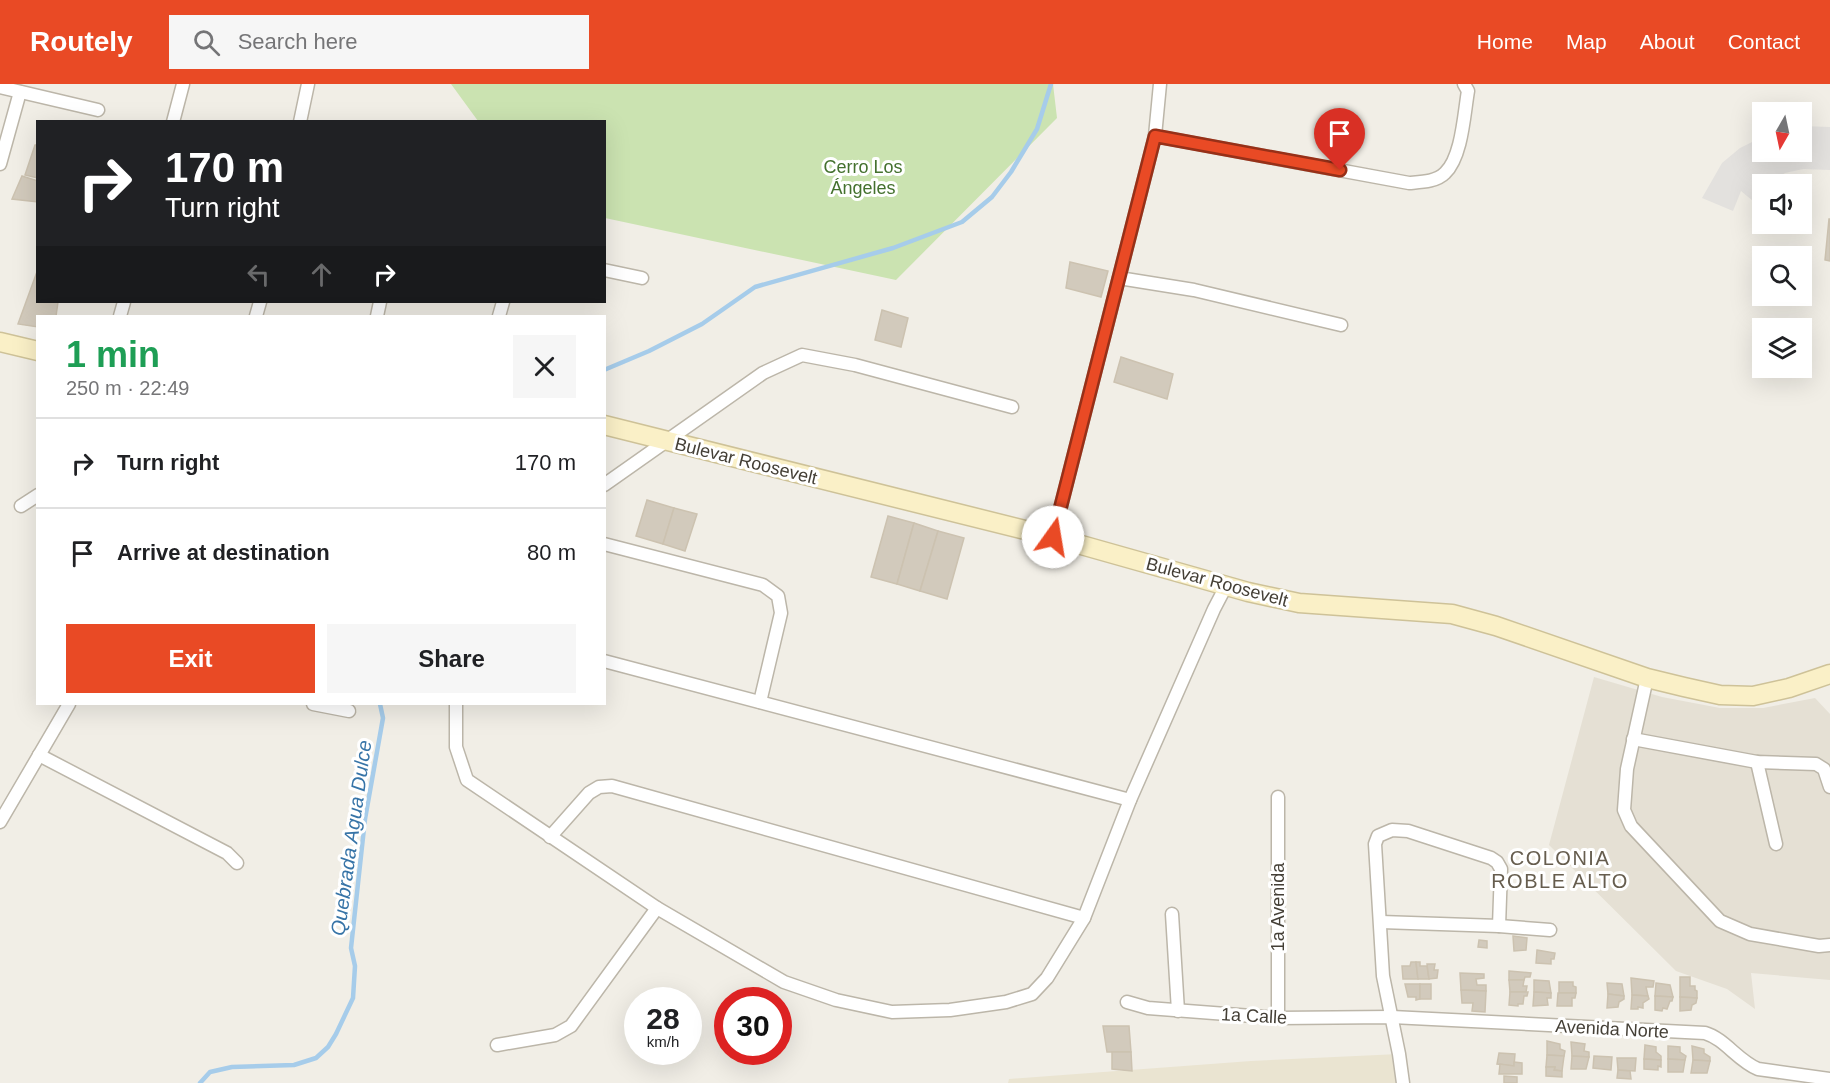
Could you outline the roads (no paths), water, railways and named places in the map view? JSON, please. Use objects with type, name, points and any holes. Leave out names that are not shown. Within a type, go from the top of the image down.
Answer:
[{"type":"main road","points":[[0,342],[36,351]]},
{"type":"main road","name":"Bulevar Roosevelt","points":[[606,426],[1053,537],[1226,586],[1299,603],[1452,614],[1496,626],[1647,678],[1720,695],[1753,696],[1789,688],[1830,674]]},
{"type":"street","points":[[174,120],[183,84]]},
{"type":"street","points":[[300,120],[308,84]]},
{"type":"street","points":[[1053,537],[1155,136],[1160,84]]},
{"type":"street","points":[[1155,136],[1409,183],[1428,181],[1444,174],[1456,159],[1468,92],[1464,84]]},
{"type":"street","points":[[0,87],[98,110]]},
{"type":"street","points":[[0,164],[20,92]]},
{"type":"street","points":[[606,270],[642,278]]},
{"type":"street","points":[[1119,278],[1194,290],[1341,325]]},
{"type":"street","points":[[606,484],[763,373],[802,355],[855,365],[1012,407]]},
{"type":"street","points":[[21,507],[36,496]]},
{"type":"street","points":[[606,545],[763,585],[778,596],[781,613],[760,702]]},
{"type":"street","points":[[456,705],[456,747],[467,780],[657,908],[784,982],[836,1000],[892,1012],[950,1010],[1006,1002],[1032,993],[1047,978],[1084,918],[1130,800],[1226,586]]},
{"type":"street","points":[[606,662],[1130,800]]},
{"type":"street","points":[[1647,678],[1626,769],[1624,810],[1631,826],[1720,921],[1750,934],[1819,946],[1830,945]]},
{"type":"street","points":[[0,822],[68,705]]},
{"type":"street","points":[[318,705],[349,711]]},
{"type":"street","points":[[1633,739],[1757,762],[1816,764],[1824,770],[1830,787]]},
{"type":"street","points":[[39,754],[227,853],[237,863]]},
{"type":"street","points":[[1757,762],[1776,844]]},
{"type":"street","points":[[550,837],[589,793],[599,787],[612,786],[1084,918]]},
{"type":"street","name":"1a Avenida","points":[[1278,797],[1278,1018]]},
{"type":"street","points":[[1403,1083],[1400,1054],[1387,1017],[1375,844],[1378,836],[1392,830],[1408,831],[1491,858],[1497,862],[1501,869],[1499,926]]},
{"type":"street","points":[[497,1045],[555,1035],[572,1026],[657,908]]},
{"type":"street","points":[[1172,914],[1178,1011]]},
{"type":"street","points":[[1381,922],[1550,930]]},
{"type":"street","name":"1a Calle","points":[[1127,1002],[1148,1008],[1278,1018],[1387,1017]]},
{"type":"street","name":"Avenida Norte","points":[[1387,1017],[1705,1034],[1717,1039],[1748,1065],[1758,1070],[1830,1079]]},
{"type":"waterway","name":"Quebrada Agua Dulce","points":[[606,369],[649,351],[702,324],[755,287],[893,248],[962,222],[992,197],[1011,172],[1037,129],[1051,84]]},
{"type":"waterway","name":"Quebrada Agua Dulce","points":[[200,1083],[210,1072],[232,1067],[294,1065],[316,1058],[328,1047],[336,1034],[353,998],[355,966],[351,948],[365,819],[383,718],[380,705]]},
{"type":"district","name":"COLONIA ROBLE ALTO","points":[[1560,870]]},
{"type":"park label","name":"Cerro Los Ángeles","points":[[863,178]]}]
